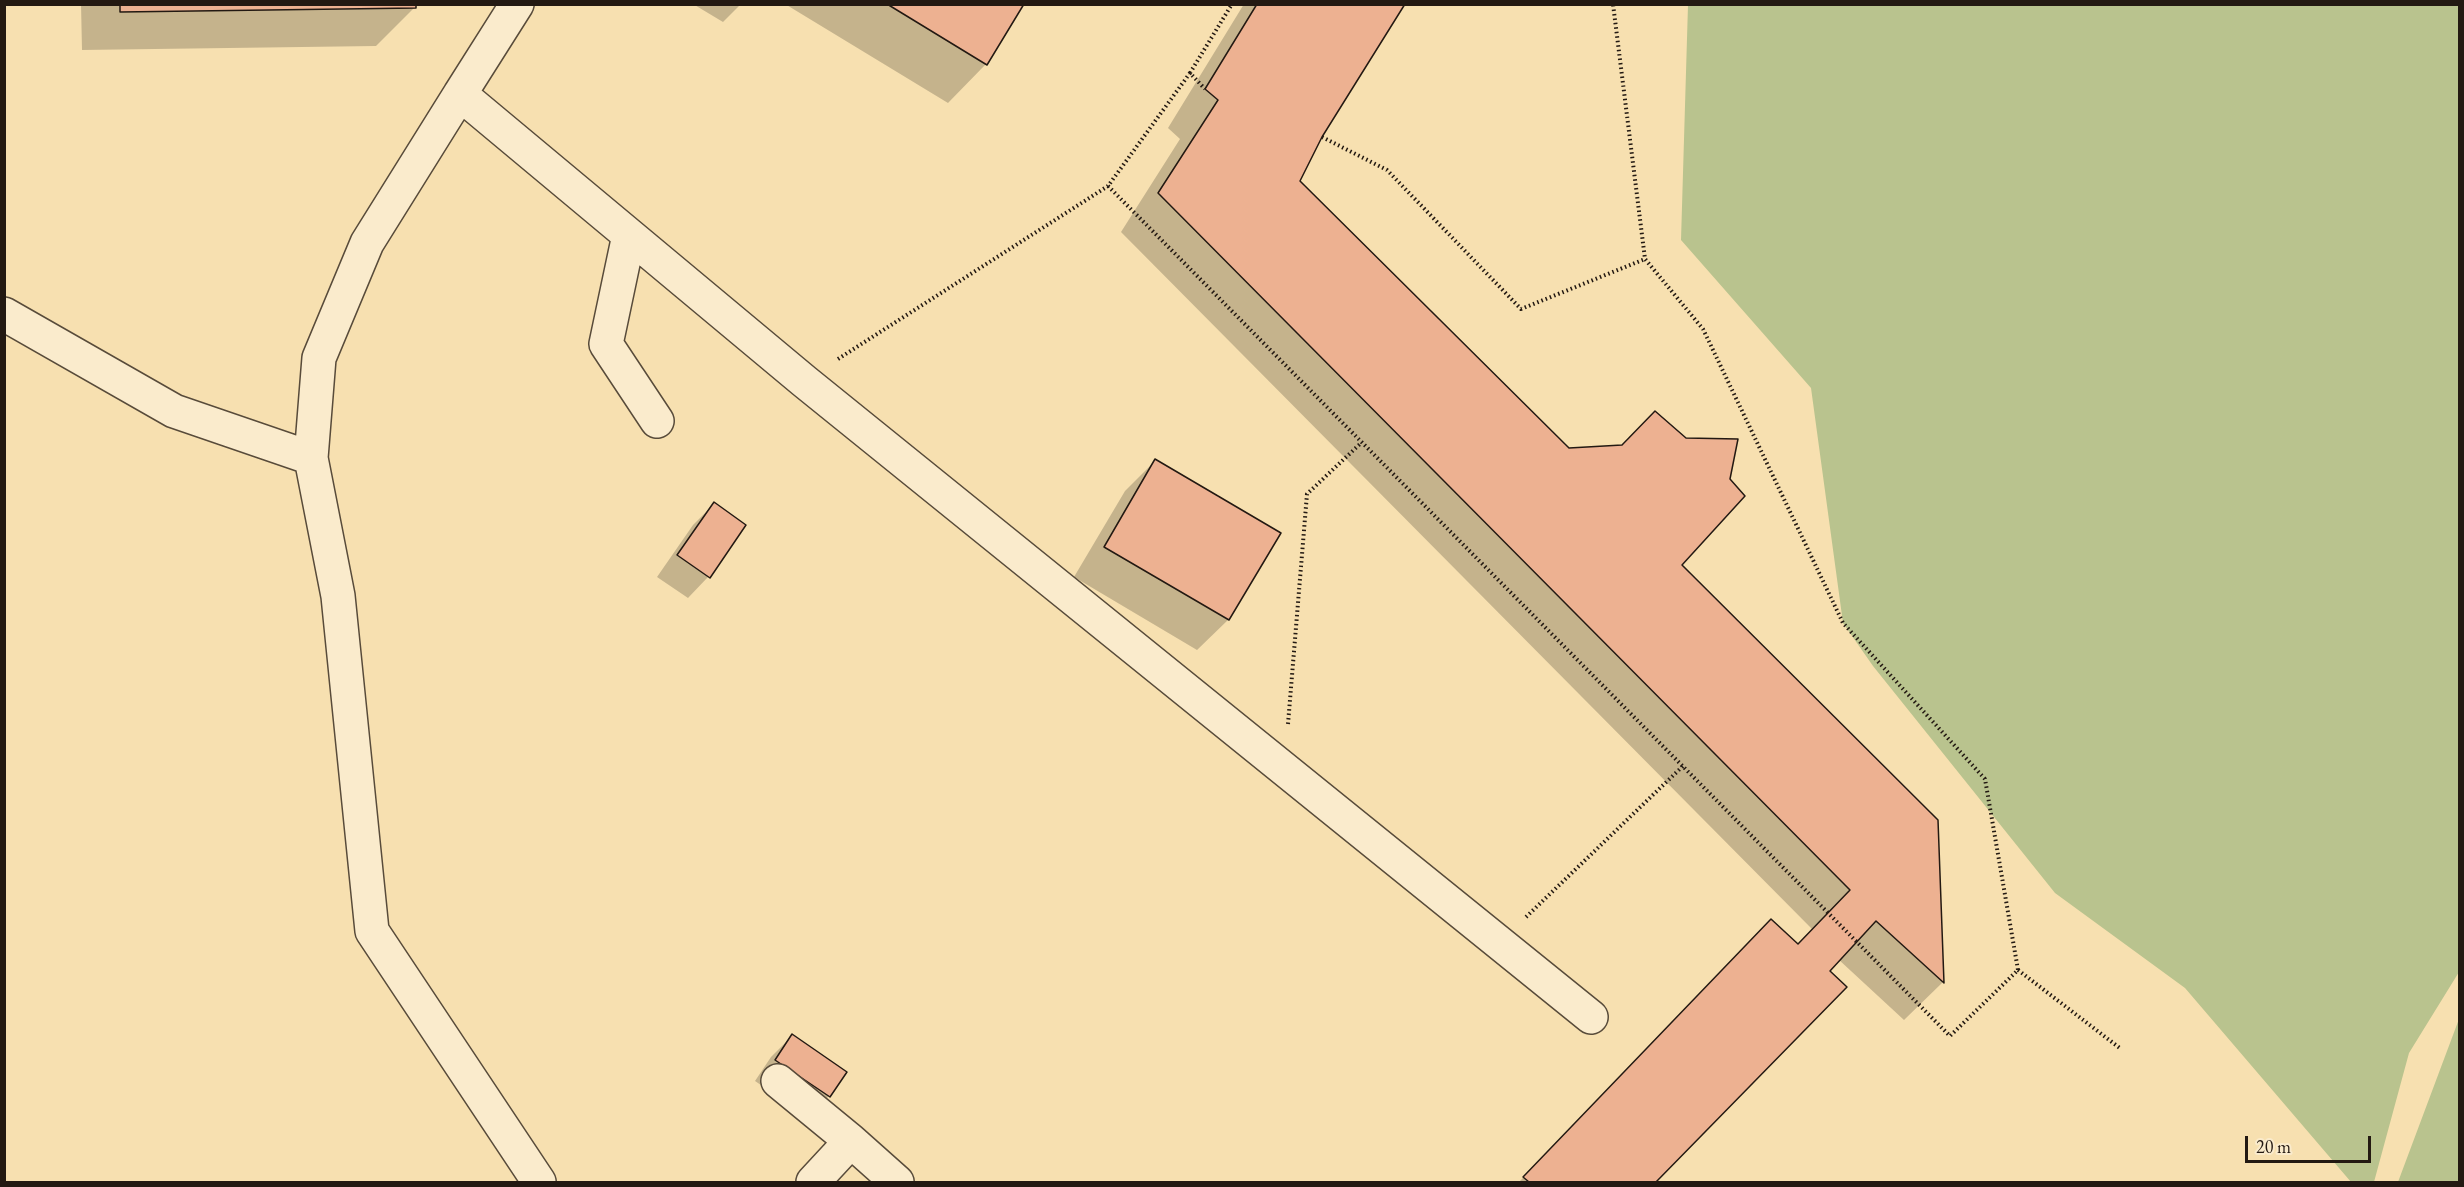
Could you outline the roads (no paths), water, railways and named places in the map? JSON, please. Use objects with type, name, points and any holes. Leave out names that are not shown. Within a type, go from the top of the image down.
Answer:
[{"type":"lane","points":[[517,4],[367,243],[319,358],[311,458],[338,596],[372,931],[539,1182]]},
{"type":"lane","points":[[460,94],[804,381],[1591,1017]]},
{"type":"lane","points":[[629,235],[606,344],[657,421]]},
{"type":"lane","points":[[4,314],[174,411],[311,458]]},
{"type":"lane","points":[[778,1081],[897,1182]]},
{"type":"lane","points":[[813,1182],[850,1141]]}]
